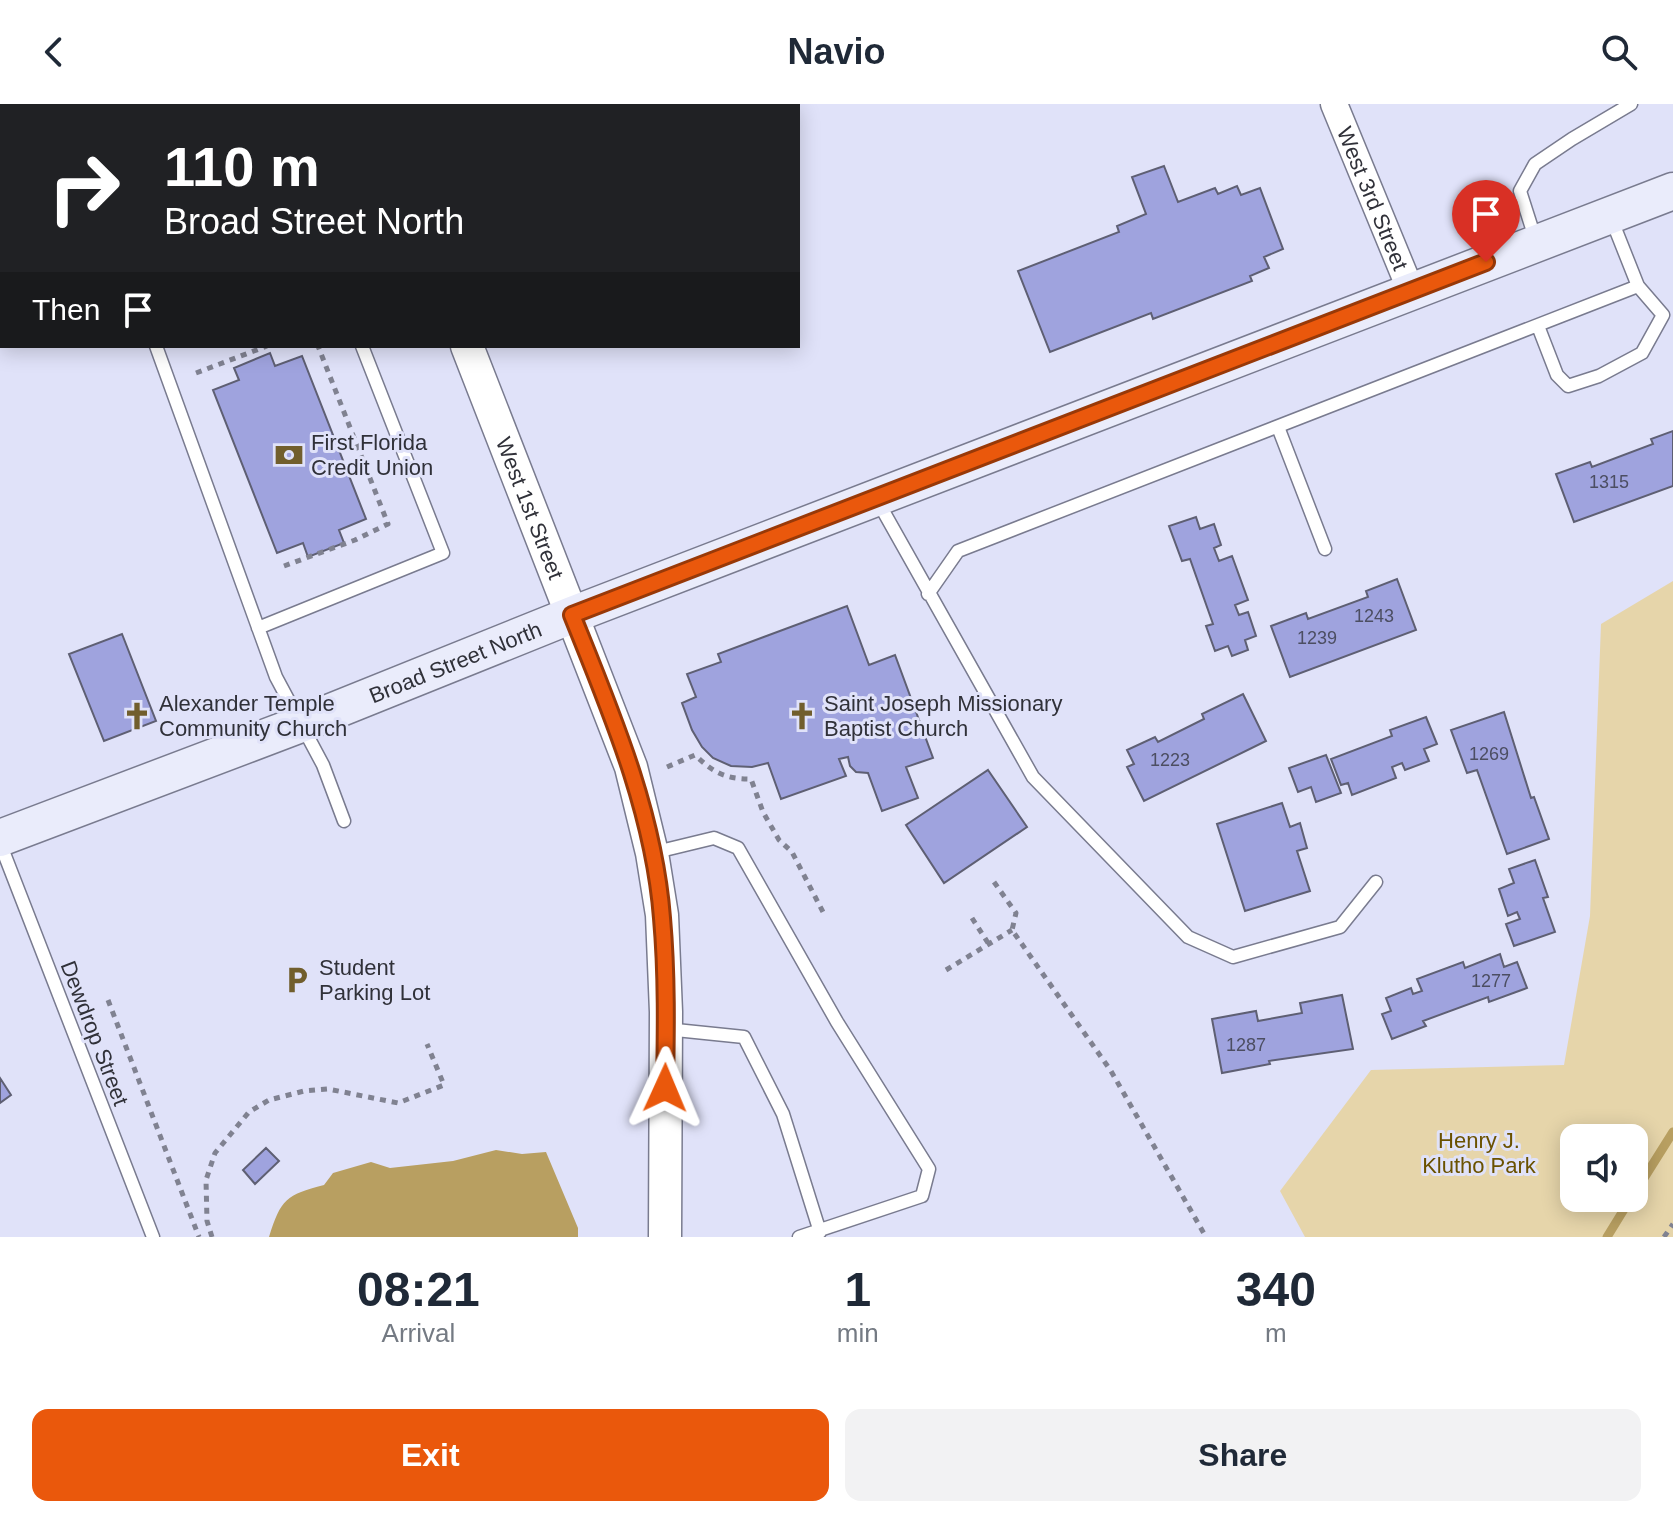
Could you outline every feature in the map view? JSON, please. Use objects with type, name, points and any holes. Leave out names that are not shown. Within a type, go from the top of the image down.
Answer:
[{"type":"main road","name":"Broad Street North","points":[[0,840],[875,497],[1673,191]]},
{"type":"street","name":"West 3rd Street","points":[[1334,104],[1411,291]]},
{"type":"street","name":"West 1st Street","points":[[468,348],[631,767],[652,853],[662,915],[666,1029],[665,1237]]},
{"type":"lane","points":[[1536,243],[1520,191],[1535,164],[1631,104]]},
{"type":"lane","points":[[1538,326],[1557,375],[1568,386],[1599,376],[1642,353],[1663,315],[1638,286],[1610,215]]},
{"type":"lane","points":[[928,594],[958,551],[1638,286]]},
{"type":"lane","points":[[157,348],[276,677],[323,765],[344,821]]},
{"type":"lane","points":[[258,628],[443,553],[363,348]]},
{"type":"lane","points":[[1278,427],[1325,549]]},
{"type":"lane","points":[[875,497],[1033,777],[1188,937],[1233,957],[1340,927],[1376,882]]},
{"type":"lane","points":[[652,853],[714,838],[738,848],[837,1022],[929,1169],[922,1196],[799,1237]]},
{"type":"lane","name":"Dewdrop Street","points":[[0,840],[153,1237]]},
{"type":"lane","points":[[666,1029],[744,1037],[783,1114],[820,1232]]},
{"type":"path","points":[[196,373],[262,348]]},
{"type":"path","points":[[284,566],[355,540],[388,524],[319,348]]},
{"type":"path","points":[[667,767],[695,755],[708,767],[730,779],[751,779],[763,812],[779,840],[792,852],[824,914]]},
{"type":"path","points":[[994,882],[1016,913],[1012,930],[1111,1071],[1206,1237]]},
{"type":"path","points":[[972,918],[988,943]]},
{"type":"path","points":[[946,970],[1012,930]]},
{"type":"path","points":[[108,1000],[199,1237]]},
{"type":"path","points":[[212,1237],[207,1221],[206,1180],[215,1153],[249,1112],[269,1100],[304,1091],[328,1089],[398,1103],[444,1085],[427,1044]]},
{"type":"path","points":[[1664,1237],[1673,1224]]},
{"type":"green space","name":"Henry J. Klutho Park","points":[[1673,581],[1673,1237],[1305,1237],[1280,1191],[1371,1070],[1564,1065],[1590,916],[1601,624]]},
{"type":"shaded area","points":[[496,1150],[522,1154],[546,1152],[578,1228],[578,1237],[269,1237],[277,1214],[287,1200],[324,1185],[333,1173],[371,1162],[390,1168],[453,1161]]},
{"type":"building","points":[[1164,166],[1178,202],[1215,188],[1218,194],[1237,186],[1241,195],[1260,188],[1283,249],[1264,257],[1269,268],[1250,276],[1252,281],[1153,319],[1151,313],[1050,352],[1018,271],[1119,232],[1117,226],[1146,214],[1132,177]]},
{"type":"building","name":"First Florida Credit Union","points":[[270,353],[275,366],[302,356],[366,519],[339,530],[344,543],[308,557],[303,543],[277,553],[213,390],[239,380],[234,368]]},
{"type":"building","points":[[1673,431],[1673,486],[1574,522],[1556,474],[1590,462],[1592,467],[1653,444],[1651,439]]},
{"type":"building","points":[[1196,517],[1200,529],[1214,524],[1221,545],[1214,548],[1219,561],[1232,556],[1248,600],[1235,605],[1239,615],[1248,612],[1256,636],[1245,640],[1248,650],[1232,656],[1228,646],[1215,651],[1206,626],[1213,624],[1190,559],[1182,561],[1169,526]]},
{"type":"building","points":[[1397,579],[1416,630],[1290,677],[1271,626],[1306,613],[1308,619],[1368,597],[1366,591]]},
{"type":"building","name":"Saint Joseph Missionary Baptist Church","points":[[847,606],[869,665],[895,655],[933,758],[906,767],[918,798],[882,811],[868,773],[856,772],[850,766],[848,757],[839,759],[846,776],[781,799],[768,763],[752,767],[731,766],[713,758],[692,730],[682,703],[696,697],[687,674],[721,662],[718,654]]},
{"type":"building","points":[[122,634],[156,721],[104,741],[69,654]]},
{"type":"building","points":[[1243,694],[1266,741],[1144,801],[1127,767],[1134,764],[1127,750],[1155,737],[1158,742],[1204,719],[1202,714]]},
{"type":"building","points":[[1504,712],[1531,798],[1534,797],[1549,839],[1507,854],[1477,770],[1467,773],[1451,730]]},
{"type":"building","points":[[1426,717],[1437,744],[1424,749],[1429,761],[1405,770],[1402,763],[1392,767],[1396,778],[1352,795],[1348,783],[1341,785],[1331,759],[1392,736],[1390,730]]},
{"type":"building","points":[[1326,755],[1341,793],[1316,802],[1311,787],[1298,792],[1289,768]]},
{"type":"building","points":[[988,770],[1027,827],[944,883],[906,825]]},
{"type":"building","points":[[1282,803],[1290,827],[1300,823],[1307,848],[1297,851],[1310,891],[1245,911],[1217,824]]},
{"type":"building","points":[[1535,860],[1548,897],[1543,898],[1555,932],[1514,946],[1506,924],[1520,919],[1517,912],[1508,916],[1499,889],[1514,883],[1509,869]]},
{"type":"building","points":[[1500,954],[1504,967],[1517,962],[1527,988],[1489,1002],[1488,997],[1423,1021],[1426,1026],[1392,1039],[1382,1014],[1391,1011],[1386,998],[1411,988],[1413,994],[1422,991],[1417,979],[1463,962],[1465,968]]},
{"type":"building","points":[[1342,995],[1353,1049],[1269,1061],[1270,1064],[1222,1073],[1212,1019],[1256,1011],[1258,1021],[1302,1013],[1300,1003]]},
{"type":"building","points":[[0,1078],[11,1095],[0,1103]]},
{"type":"building","points":[[266,1148],[279,1161],[255,1184],[243,1170]]},
{"type":"waterway","points":[[1648,1172],[1673,1132]]},
{"type":"waterway","points":[[1607,1237],[1622,1212]]},
{"type":"place","name":"First Florida Credit Union","points":[[289,455]]},
{"type":"place","name":"Alexander Temple Community Church","points":[[137,716]]},
{"type":"place","name":"Saint Joseph Missionary Baptist Church","points":[[802,716]]},
{"type":"place","name":"Student Parking Lot","points":[[297,980]]},
{"type":"route","points":[[665,1088],[662,915],[652,853],[631,767],[572,615],[1486,262]]}]
